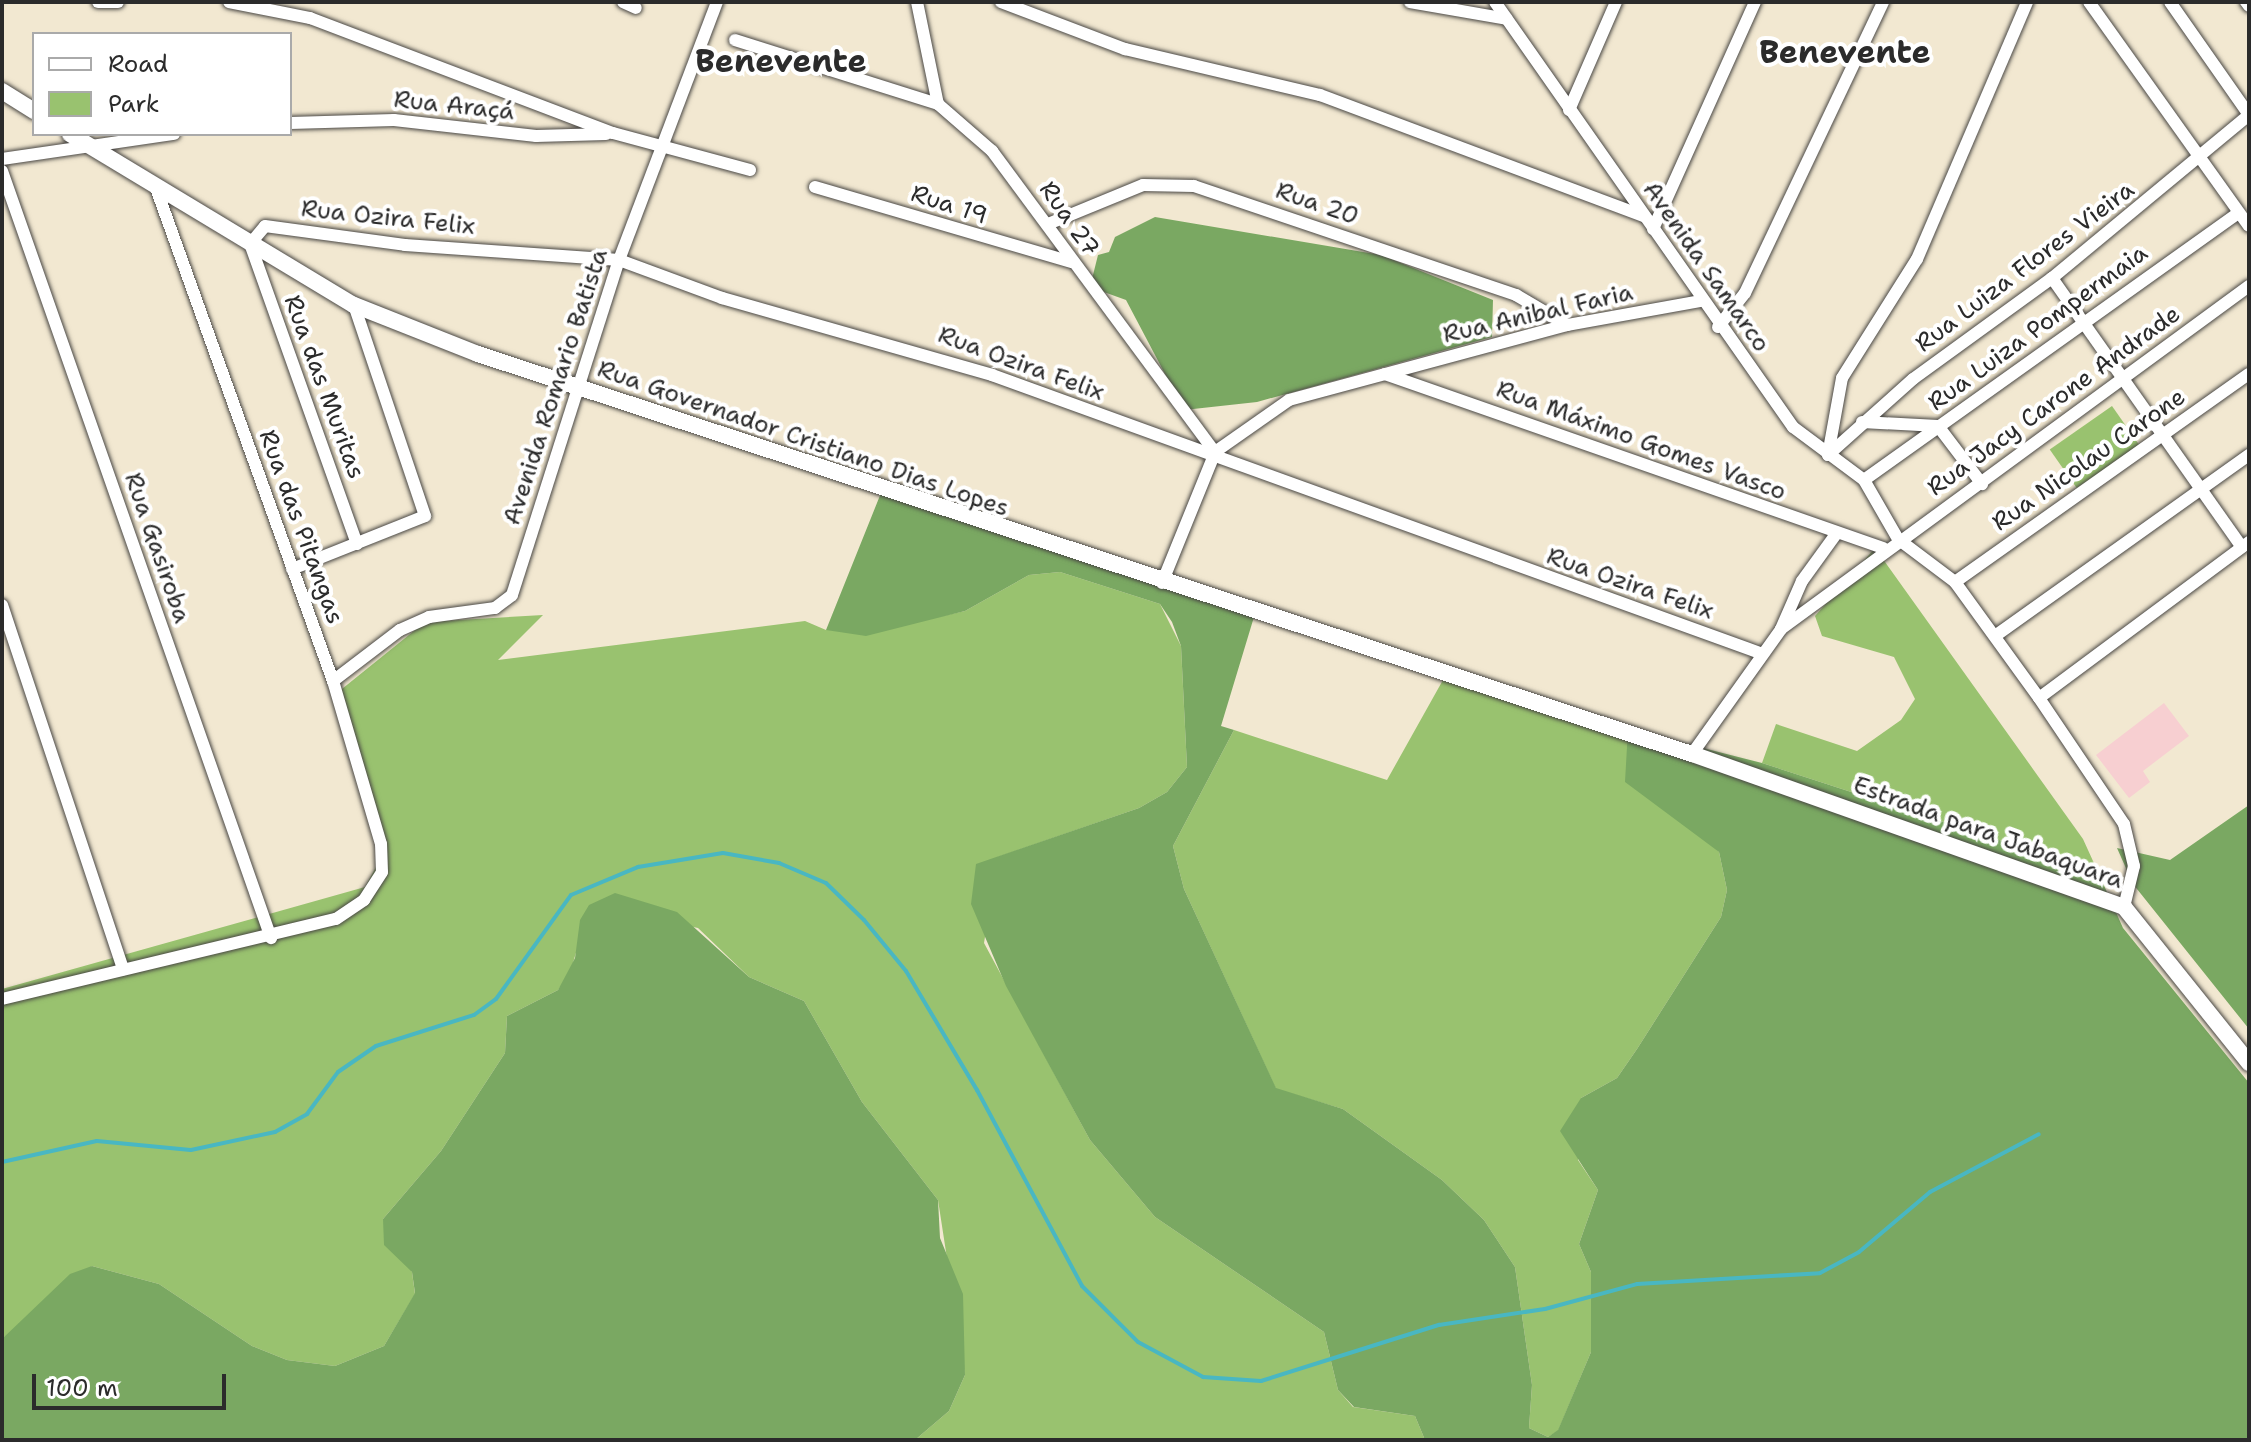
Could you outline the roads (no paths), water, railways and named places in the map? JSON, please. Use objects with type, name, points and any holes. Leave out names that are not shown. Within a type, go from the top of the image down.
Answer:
[{"type":"street","points":[[98,2],[118,2]]},
{"type":"street","points":[[229,2],[270,7],[400,47],[613,133],[662,143],[750,170]]},
{"type":"street","points":[[623,2],[636,8]]},
{"type":"street","name":"Avenida Romario Batista","points":[[333,681],[400,630],[508,601],[619,260],[717,2]]},
{"type":"street","points":[[735,40],[938,104],[917,2]]},
{"type":"street","points":[[1001,2],[1125,49],[1320,95],[1644,216]]},
{"type":"street","points":[[1410,2],[1507,19]]},
{"type":"street","name":"Avenida Samarco","points":[[1495,2],[1718,327],[1793,427],[1864,480],[1898,539]]},
{"type":"street","points":[[1569,110],[1616,2]]},
{"type":"street","points":[[1653,229],[1755,2]]},
{"type":"street","points":[[1718,327],[1745,293],[1883,2]]},
{"type":"street","points":[[1828,455],[1842,378],[1917,259],[2027,2]]},
{"type":"street","points":[[2089,2],[2249,226]]},
{"type":"street","points":[[2170,2],[2249,115]]},
{"type":"street","points":[[2,91],[32,110]]},
{"type":"street","name":"Rua 27","points":[[938,104],[992,151],[1214,456]]},
{"type":"street","name":"Rua Luiza Flores Vieira","points":[[1828,455],[1862,422],[2200,161],[2249,115]]},
{"type":"street","name":"Rua Araçá","points":[[292,123],[394,120],[536,136],[613,133]]},
{"type":"street","points":[[2,159],[76,138],[125,136]]},
{"type":"street","name":"Rua Governador Cristiano Dias Lopes","points":[[76,138],[354,305],[578,389],[1162,583],[1557,709]]},
{"type":"street","name":"Rua Gasiroba","points":[[2,171],[271,938]]},
{"type":"street","name":"Rua 20","points":[[1048,224],[1143,185],[1194,186],[1516,295],[1567,325]]},
{"type":"street","name":"Rua 19","points":[[815,187],[1071,262]]},
{"type":"street","name":"Rua das Pitangas","points":[[156,188],[333,681],[381,844],[376,884],[350,911],[271,938]]},
{"type":"street","name":"Rua Luiza Pompermaia","points":[[1864,480],[2081,321],[2239,213]]},
{"type":"street","name":"Rua Ozira Felix","points":[[250,244],[270,226],[405,245],[619,260],[722,298],[992,375],[1760,653]]},
{"type":"street","name":"Rua das Muritas","points":[[250,244],[357,544]]},
{"type":"street","points":[[2039,698],[2246,544],[2199,490],[2052,278]]},
{"type":"street","name":"Rua Jacy Carone Andrade","points":[[1883,548],[1982,484],[2249,286]]},
{"type":"street","name":"Rua Anibal Faria","points":[[1214,456],[1289,400],[1567,325],[1701,301]]},
{"type":"street","points":[[292,569],[420,520],[425,507],[354,305]]},
{"type":"street","name":"Rua Máximo Gomes Vasco","points":[[1385,374],[1883,548]]},
{"type":"street","name":"Rua Nicolau Carone","points":[[1955,582],[2249,374]]},
{"type":"street","points":[[1862,422],[1938,426],[1982,484]]},
{"type":"street","points":[[1995,636],[2249,455]]},
{"type":"street","points":[[1162,583],[1214,456]]},
{"type":"street","points":[[1781,629],[1802,581],[1836,534]]},
{"type":"street","points":[[1898,539],[1955,582],[2039,698],[2124,824],[2134,866],[2124,907]]},
{"type":"street","points":[[1692,754],[1760,653],[1781,629],[1883,548]]},
{"type":"street","points":[[2,605],[123,969]]},
{"type":"street","name":"Estrada para Jabaquara","points":[[1557,709],[2124,907],[2249,1063]]},
{"type":"street","points":[[2,999],[123,969],[271,938]]},
{"type":"waterway","points":[[2,1162],[97,1141],[191,1150],[275,1132],[307,1114],[338,1072],[376,1046],[474,1015],[496,999],[571,895],[638,867],[723,853],[779,863],[826,883],[864,920],[906,971],[977,1090],[1082,1286],[1138,1342],[1203,1377],[1261,1381],[1439,1325],[1545,1309],[1637,1284],[1820,1273],[1859,1252],[1930,1192],[2039,1134]]},
{"type":"district","name":"Benevente","points":[[1845,52]]},
{"type":"district","name":"Benevente","points":[[781,61]]}]
